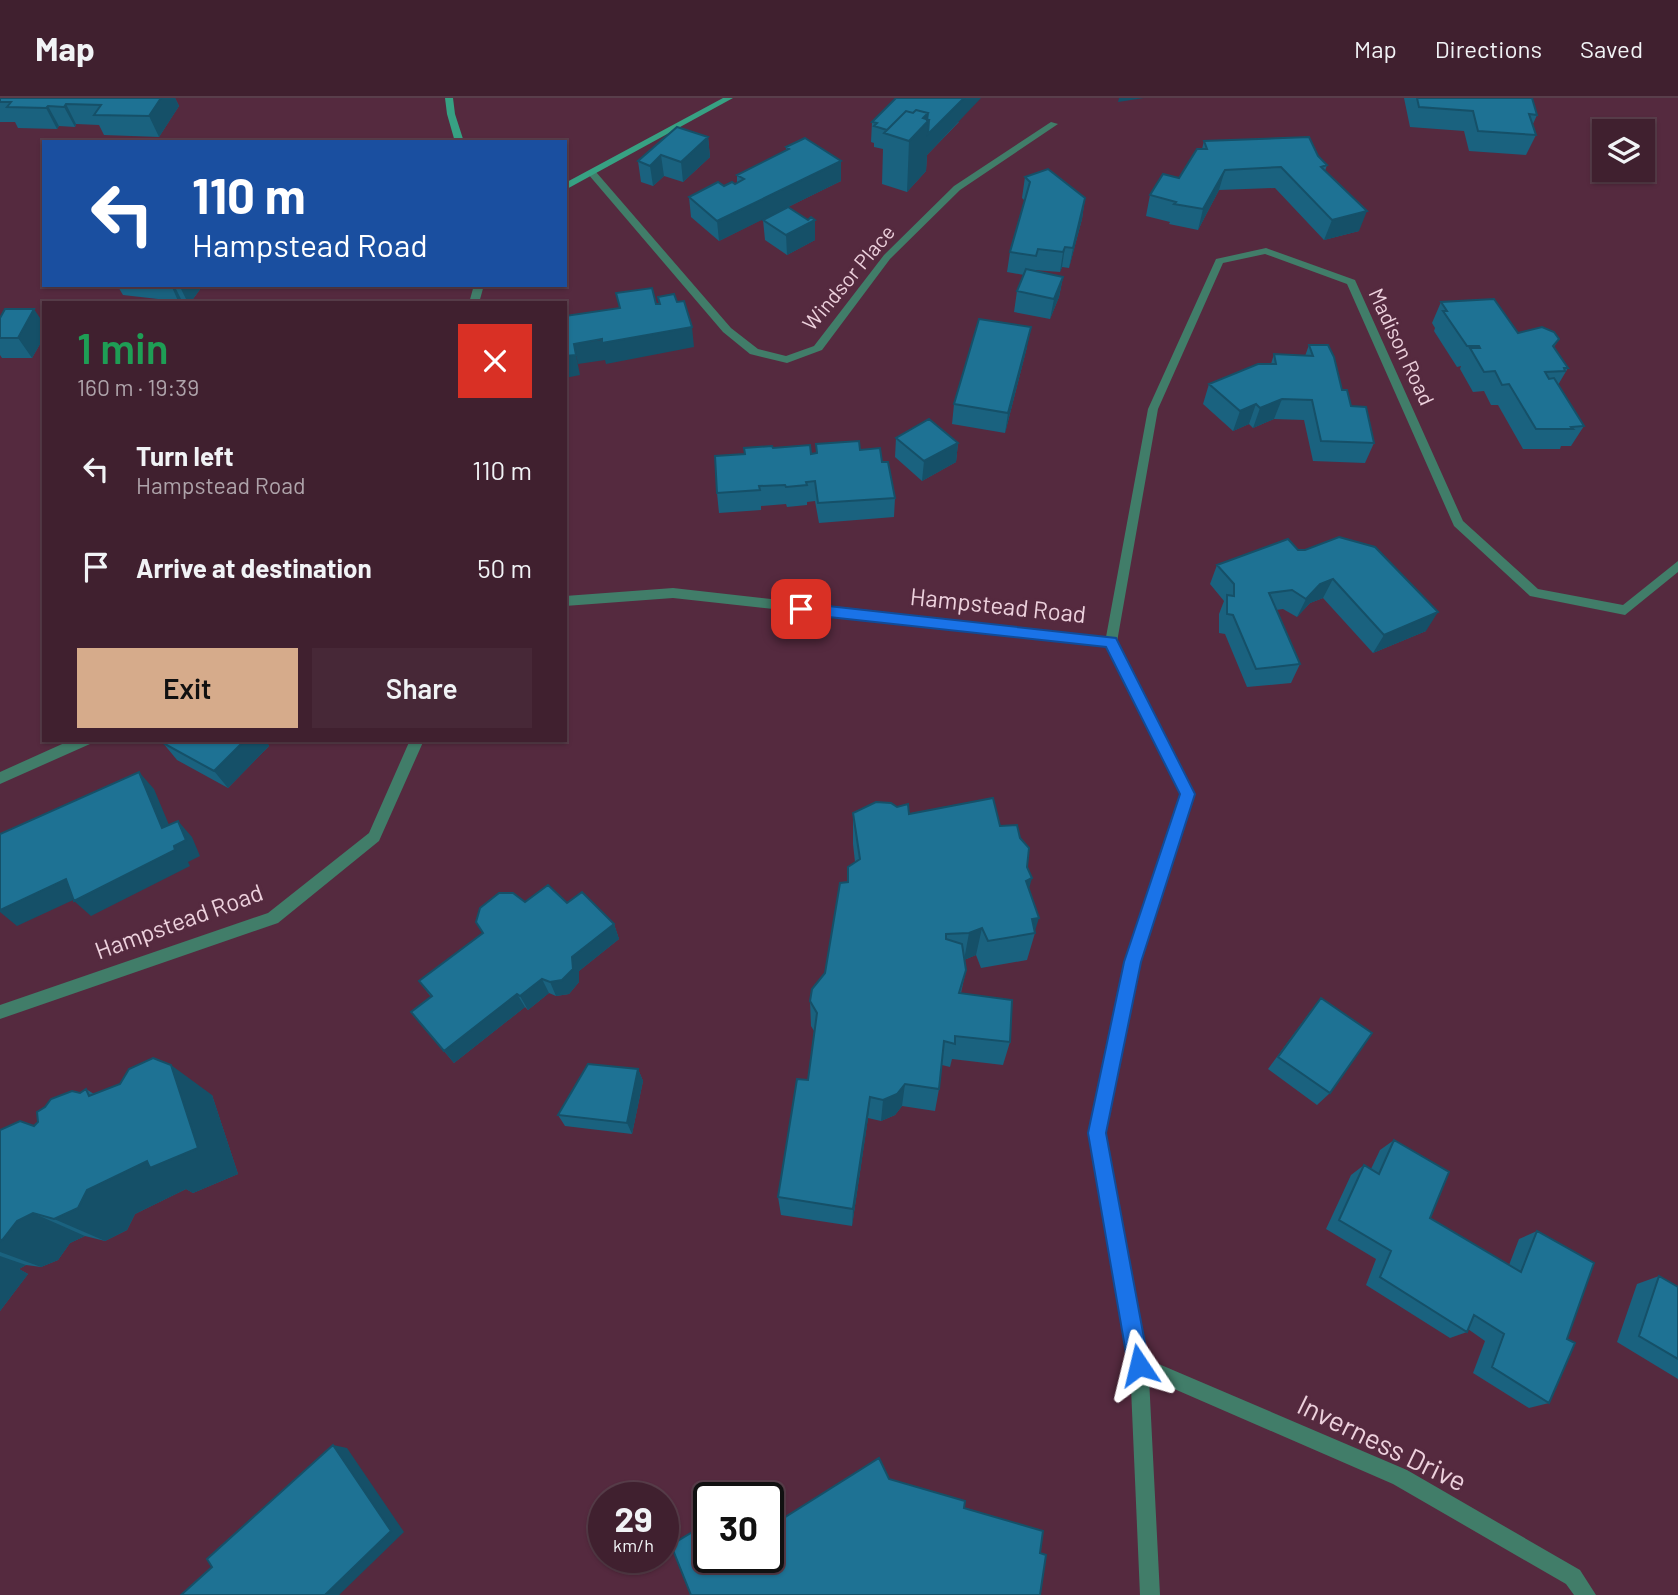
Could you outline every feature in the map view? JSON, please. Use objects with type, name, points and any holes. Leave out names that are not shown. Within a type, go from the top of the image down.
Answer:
[{"type":"main road","points":[[449,98],[460,140]]},
{"type":"main road","points":[[567,186],[729,98]]},
{"type":"street","name":"Windsor Place","points":[[593,174],[727,330],[754,352],[786,360],[818,348],[887,257],[957,188],[1054,124]]},
{"type":"street","name":"Madison Road","points":[[1111,642],[1153,408],[1219,261],[1266,251],[1351,282],[1458,523],[1534,593],[1625,610],[1678,565]]},
{"type":"street","name":"Hampstead Road","points":[[567,601],[673,593],[1111,642],[1188,794],[1132,962],[1097,1133],[1139,1365],[1150,1595]]},
{"type":"street","points":[[0,778],[81,742]]},
{"type":"street","name":"Hampstead Road","points":[[0,1012],[273,918],[374,838],[415,742]]},
{"type":"street","name":"Inverness Drive","points":[[1139,1365],[1400,1476],[1573,1577],[1586,1595]]},
{"type":"building","points":[[0,98],[161,98],[149,116],[94,115],[101,105],[7,107],[11,102],[0,102]]},
{"type":"building","points":[[896,98],[964,98],[928,134],[928,113],[916,110],[913,113],[906,111],[887,130],[874,126],[877,123],[872,122]]},
{"type":"building","points":[[1417,98],[1532,98],[1537,115],[1529,114],[1536,135],[1478,131],[1473,111],[1419,107]]},
{"type":"building","points":[[916,110],[928,113],[923,118],[929,120],[909,141],[884,133],[906,111],[913,113]]},
{"type":"building","points":[[677,127],[708,137],[681,162],[661,155],[650,166],[638,161]]},
{"type":"building","points":[[1309,137],[1318,156],[1327,165],[1321,167],[1367,211],[1332,220],[1281,167],[1225,170],[1203,209],[1174,204],[1176,202],[1150,195],[1163,174],[1179,178],[1197,149],[1207,149],[1204,141]]},
{"type":"building","points":[[805,138],[841,161],[717,221],[689,197],[718,182],[724,186],[732,182],[735,184],[744,179],[737,175]]},
{"type":"building","points":[[1048,169],[1085,198],[1073,248],[1065,247],[1063,252],[1038,249],[1036,256],[1010,252],[1030,182],[1025,177]]},
{"type":"building","points":[[788,207],[808,220],[811,217],[815,220],[786,235],[763,220]]},
{"type":"building","points":[[1026,269],[1063,277],[1054,299],[1017,291]]},
{"type":"building","points":[[652,288],[656,304],[660,304],[658,297],[674,294],[677,302],[684,301],[692,327],[602,343],[602,339],[574,344],[576,355],[567,356],[567,316],[620,308],[616,293]]},
{"type":"building","points":[[1494,299],[1518,333],[1542,327],[1554,332],[1559,339],[1553,346],[1568,368],[1564,368],[1565,371],[1545,372],[1549,379],[1554,378],[1584,426],[1571,427],[1573,429],[1536,429],[1509,384],[1502,385],[1495,371],[1484,372],[1470,348],[1480,348],[1479,346],[1467,346],[1443,311],[1447,311],[1441,302]]},
{"type":"building","points":[[5,309],[34,309],[18,338],[0,338],[0,318]]},
{"type":"building","points":[[979,319],[1031,327],[1008,413],[954,404]]},
{"type":"building","points":[[1309,345],[1328,345],[1334,357],[1342,390],[1347,390],[1351,406],[1366,407],[1374,443],[1321,441],[1312,400],[1282,399],[1260,408],[1256,404],[1240,411],[1209,384],[1258,364],[1276,364],[1274,354],[1313,356]]},
{"type":"building","points":[[929,419],[958,443],[924,461],[896,438]]},
{"type":"building","points":[[859,441],[860,450],[880,448],[882,462],[888,462],[895,498],[818,503],[815,481],[806,482],[807,485],[759,486],[760,490],[717,493],[715,456],[745,454],[744,448],[810,445],[811,454],[817,453],[816,444]]},
{"type":"building","points":[[1339,537],[1375,547],[1438,612],[1384,635],[1333,579],[1320,584],[1306,599],[1292,590],[1269,593],[1300,664],[1256,669],[1233,615],[1227,614],[1227,595],[1234,596],[1234,584],[1217,565],[1288,539],[1298,550],[1305,550]]},
{"type":"building","points":[[164,742],[243,742],[214,771]]},
{"type":"building","points":[[139,772],[162,828],[178,821],[186,840],[174,846],[175,850],[74,901],[66,879],[0,910],[0,834]]},
{"type":"building","points":[[993,798],[1000,826],[1017,825],[1020,838],[1029,848],[1027,867],[1032,878],[1026,881],[1039,918],[1032,919],[1035,933],[988,941],[982,928],[969,933],[946,934],[946,939],[962,944],[966,970],[959,993],[1012,1000],[1010,1042],[955,1036],[955,1044],[944,1041],[939,1089],[905,1084],[897,1094],[883,1100],[870,1097],[853,1209],[778,1197],[797,1079],[808,1080],[817,1013],[810,1001],[812,989],[825,973],[840,883],[848,882],[848,867],[860,859],[853,813],[876,802],[891,803],[897,807],[908,804],[909,814]]},
{"type":"building","points":[[548,885],[567,903],[582,892],[614,924],[572,957],[573,969],[562,980],[550,982],[542,979],[520,996],[517,994],[444,1051],[411,1012],[432,996],[419,981],[483,933],[476,922],[480,908],[499,893],[513,893],[525,902]]},
{"type":"building","points":[[1321,998],[1372,1033],[1330,1093],[1278,1057]]},
{"type":"building","points":[[153,1058],[171,1065],[198,1148],[150,1168],[147,1161],[87,1190],[78,1208],[54,1219],[33,1213],[17,1221],[0,1241],[0,1130],[20,1121],[34,1126],[38,1122],[37,1112],[51,1099],[72,1091],[80,1093],[86,1089],[89,1096],[120,1084],[129,1069]]},
{"type":"building","points":[[588,1064],[638,1069],[627,1123],[558,1115]]},
{"type":"building","points":[[1394,1140],[1449,1172],[1430,1218],[1521,1272],[1537,1231],[1594,1263],[1567,1339],[1575,1343],[1549,1403],[1492,1367],[1504,1334],[1474,1315],[1467,1332],[1380,1277],[1391,1251],[1339,1220],[1364,1165],[1379,1174]]},
{"type":"building","points":[[1659,1276],[1678,1287],[1678,1359],[1639,1336]]},
{"type":"building","points":[[333,1445],[391,1531],[325,1595],[181,1595],[212,1567],[207,1559]]},
{"type":"building","points":[[879,1458],[889,1479],[965,1501],[964,1508],[1043,1531],[1040,1553],[1046,1555],[1040,1595],[691,1595],[679,1565],[679,1540],[693,1532],[693,1573],[784,1573],[784,1518]]},
{"type":"route","points":[[801,609],[1111,642],[1188,794],[1132,962],[1097,1133],[1139,1365]]}]
